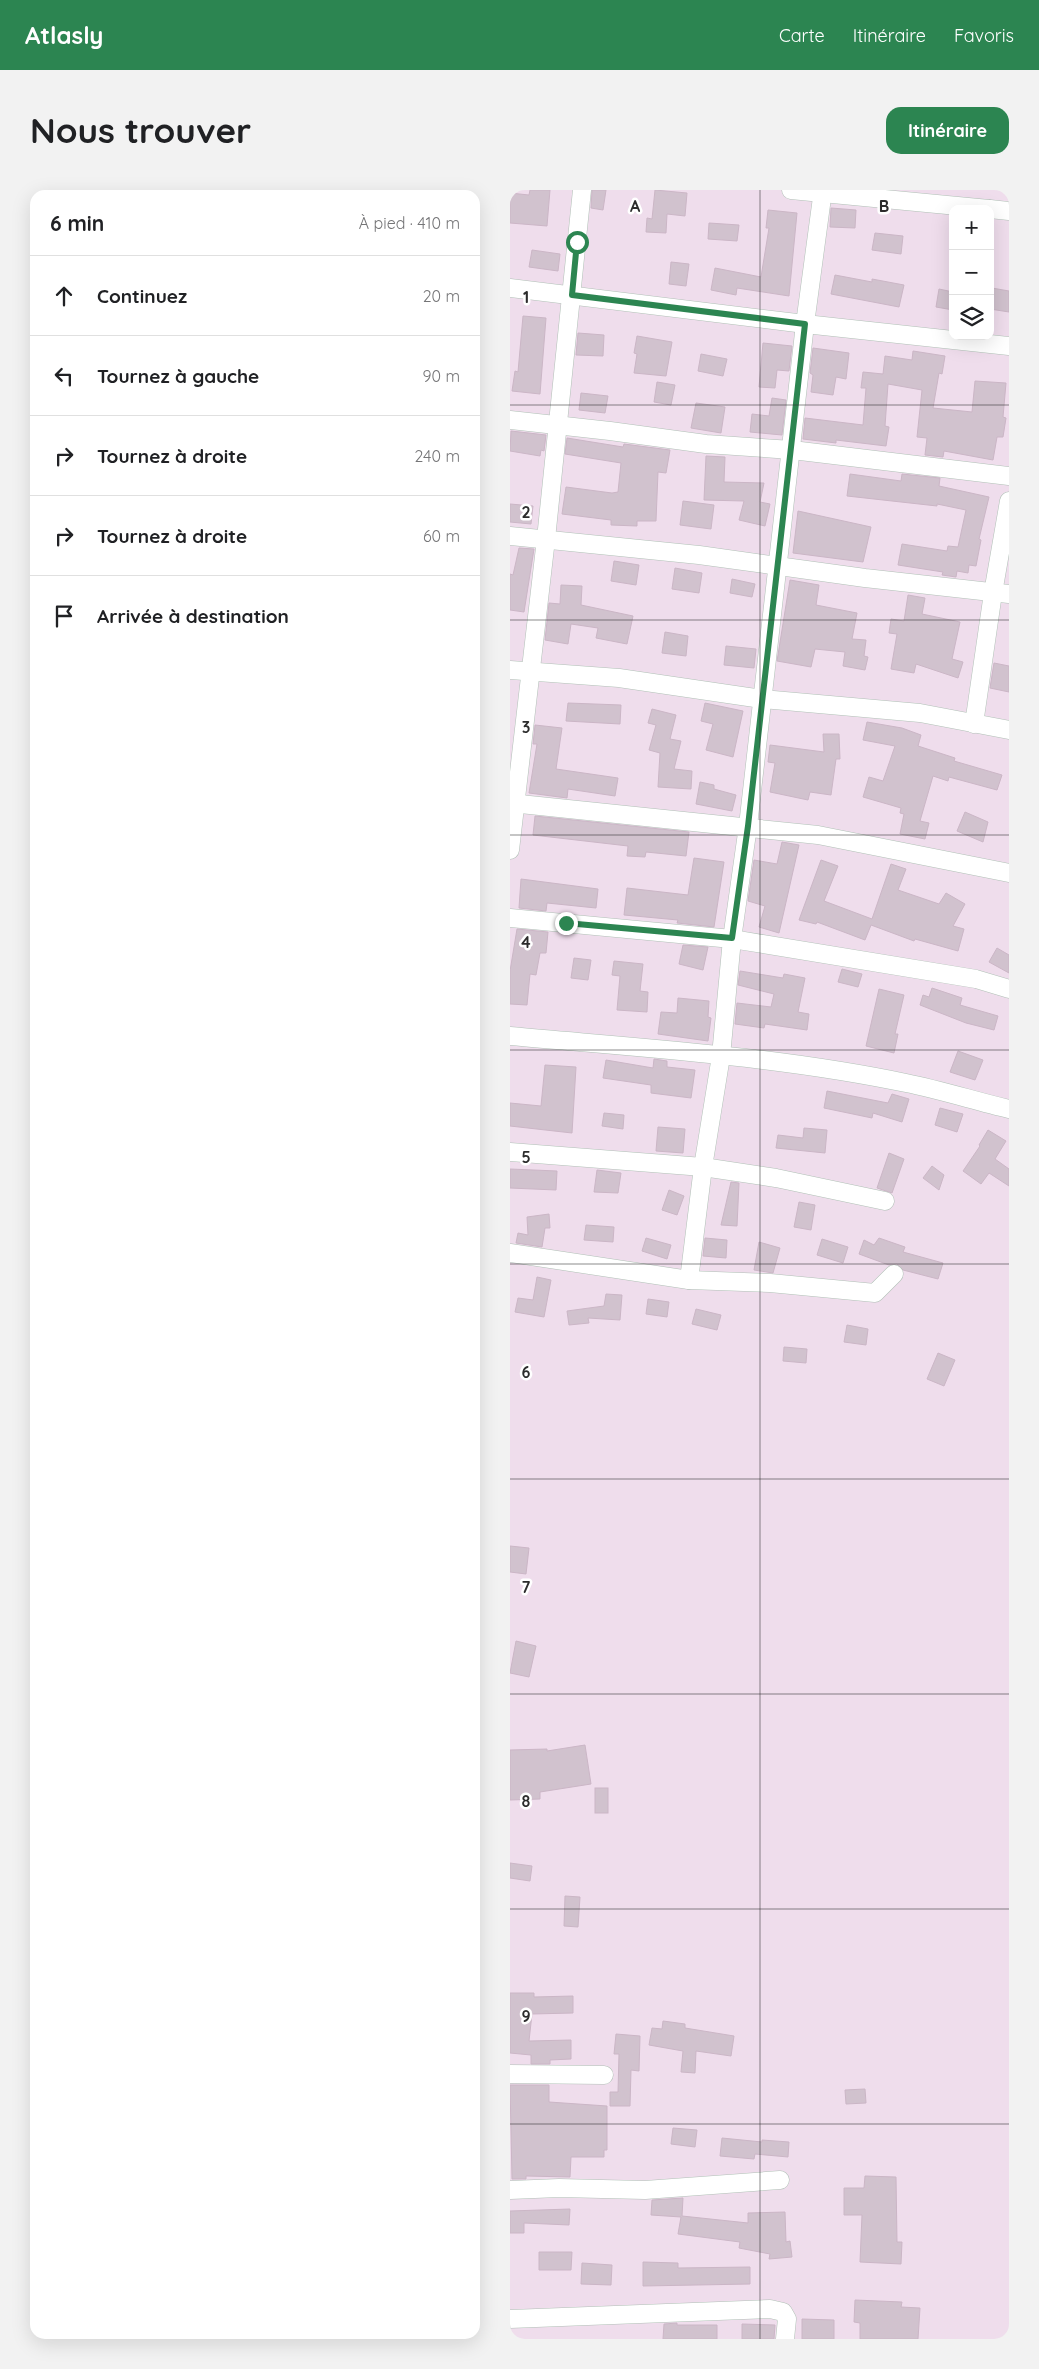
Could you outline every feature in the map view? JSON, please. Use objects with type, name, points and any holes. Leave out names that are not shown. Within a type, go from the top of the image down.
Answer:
[{"type":"street","points":[[510,850],[513,803],[546,539],[582,190]]},
{"type":"street","points":[[791,190],[951,205]]},
{"type":"street","points":[[689,1280],[703,1167],[722,1056],[732,938],[748,826],[805,324],[823,192]]},
{"type":"street","points":[[994,209],[1009,211]]},
{"type":"street","points":[[510,288],[805,324],[1009,346]]},
{"type":"street","points":[[510,420],[558,424],[706,444],[792,450],[1009,476]]},
{"type":"street","points":[[974,724],[1001,593],[1009,500]]},
{"type":"street","points":[[510,536],[779,565],[864,578],[1001,593]]},
{"type":"street","points":[[510,670],[530,673],[618,678],[762,699],[920,714],[1009,730]]},
{"type":"street","points":[[513,803],[748,826],[818,835],[1009,873]]},
{"type":"street","points":[[510,918],[732,938],[976,979],[1009,989]]},
{"type":"street","points":[[510,1036],[722,1056],[906,1083],[1009,1109]]},
{"type":"street","points":[[510,1152],[703,1167],[776,1178],[885,1200]]},
{"type":"street","points":[[510,1253],[689,1280],[770,1282],[874,1293],[894,1274]]},
{"type":"street","points":[[510,2074],[604,2075]]},
{"type":"street","points":[[510,2190],[559,2188],[646,2190],[780,2180]]},
{"type":"street","points":[[510,2319],[770,2309],[783,2312],[787,2319],[785,2339]]},
{"type":"building","points":[[530,190],[550,190],[547,226],[510,223],[510,193],[529,195]]},
{"type":"building","points":[[592,190],[606,190],[603,210],[591,208]]},
{"type":"building","points":[[655,190],[687,193],[685,216],[667,214],[666,233],[646,232],[647,218],[652,219]]},
{"type":"building","points":[[831,208],[856,210],[855,228],[830,227]]},
{"type":"building","points":[[768,210],[797,213],[789,296],[737,288],[736,295],[711,290],[715,268],[761,277],[769,228],[766,228]]},
{"type":"building","points":[[709,223],[739,225],[737,241],[708,239]]},
{"type":"building","points":[[875,233],[903,236],[901,254],[872,250]]},
{"type":"building","points":[[532,250],[560,254],[558,271],[529,267]]},
{"type":"building","points":[[671,262],[689,264],[686,286],[669,284]]},
{"type":"building","points":[[835,275],[872,282],[872,279],[904,285],[899,307],[831,294]]},
{"type":"building","points":[[994,288],[1009,291],[1009,312],[994,310]]},
{"type":"building","points":[[939,289],[949,291],[949,309],[936,307]]},
{"type":"building","points":[[523,316],[546,318],[540,394],[512,391],[515,371],[518,372]]},
{"type":"building","points":[[578,333],[604,335],[603,356],[576,355]]},
{"type":"building","points":[[637,336],[672,342],[666,376],[634,373],[637,354],[634,353]]},
{"type":"building","points":[[763,343],[792,346],[789,371],[777,370],[775,388],[759,387]]},
{"type":"building","points":[[813,348],[849,353],[846,379],[836,377],[833,395],[811,392],[813,375],[810,373]]},
{"type":"building","points":[[913,351],[945,356],[942,374],[939,373],[933,408],[972,412],[975,381],[1006,383],[1003,417],[1006,418],[1003,437],[997,437],[993,460],[944,451],[943,457],[925,455],[927,438],[917,437],[922,390],[888,384],[885,426],[889,427],[886,446],[836,440],[836,443],[803,439],[805,418],[863,425],[866,388],[861,388],[863,372],[883,374],[885,356],[912,360]]},
{"type":"building","points":[[701,354],[727,359],[723,376],[698,371]]},
{"type":"building","points":[[657,382],[675,385],[671,405],[654,402]]},
{"type":"building","points":[[581,393],[608,396],[605,413],[579,410]]},
{"type":"building","points":[[772,398],[786,400],[782,435],[750,432],[752,414],[769,416]]},
{"type":"building","points":[[696,403],[725,407],[721,433],[691,428]]},
{"type":"building","points":[[511,431],[546,435],[544,451],[541,450],[540,456],[510,451]]},
{"type":"building","points":[[567,438],[623,447],[624,444],[670,450],[666,473],[658,472],[656,521],[637,521],[637,526],[611,525],[611,520],[562,514],[566,487],[612,493],[618,492],[621,463],[565,454]]},
{"type":"building","points":[[706,456],[725,457],[724,482],[764,483],[760,502],[770,504],[765,526],[739,520],[744,501],[704,500]]},
{"type":"building","points":[[850,474],[901,481],[902,474],[940,478],[939,486],[989,497],[979,539],[981,540],[976,566],[969,565],[968,573],[957,571],[956,577],[942,575],[943,572],[898,565],[902,544],[947,551],[948,546],[958,547],[966,510],[937,504],[937,506],[847,496]]},
{"type":"building","points":[[683,501],[714,505],[711,529],[680,525]]},
{"type":"building","points":[[510,504],[533,506],[531,524],[510,522]]},
{"type":"building","points":[[798,511],[871,527],[863,562],[793,553]]},
{"type":"building","points":[[519,548],[534,549],[524,612],[510,610],[510,574],[513,575]]},
{"type":"building","points":[[614,561],[639,565],[636,585],[611,581]]},
{"type":"building","points":[[675,568],[702,573],[699,593],[672,589]]},
{"type":"building","points":[[732,579],[755,584],[752,597],[730,593]]},
{"type":"building","points":[[790,580],[819,585],[816,605],[857,613],[852,639],[866,640],[864,656],[868,657],[865,670],[843,666],[845,652],[815,649],[811,667],[777,661]]},
{"type":"building","points":[[561,585],[582,586],[581,605],[633,616],[627,644],[596,638],[598,628],[571,624],[568,644],[545,640],[549,603],[560,604]]},
{"type":"building","points":[[908,595],[925,598],[922,614],[960,622],[952,659],[963,662],[958,678],[916,664],[914,673],[891,669],[897,634],[889,633],[891,619],[904,621]]},
{"type":"building","points":[[665,632],[688,636],[686,656],[662,653]]},
{"type":"building","points":[[726,646],[756,649],[754,668],[724,665]]},
{"type":"building","points":[[994,663],[1009,666],[1009,692],[990,688]]},
{"type":"building","points":[[568,703],[621,705],[620,724],[566,721]]},
{"type":"building","points":[[705,703],[743,711],[733,757],[706,750],[713,724],[701,721]]},
{"type":"building","points":[[652,709],[676,715],[670,739],[681,741],[674,769],[692,771],[691,789],[658,787],[660,753],[649,750],[656,725],[648,723]]},
{"type":"building","points":[[867,722],[902,728],[921,735],[918,746],[955,758],[954,761],[1002,775],[997,790],[949,777],[948,781],[933,776],[920,821],[929,823],[925,839],[900,834],[904,814],[900,813],[901,808],[863,797],[869,777],[883,781],[895,746],[863,740]]},
{"type":"building","points":[[535,725],[562,728],[556,769],[618,778],[615,796],[568,789],[567,798],[529,793],[537,744],[533,744]]},
{"type":"building","points":[[823,734],[839,734],[840,759],[836,759],[831,795],[810,792],[808,800],[770,792],[775,763],[768,762],[770,745],[824,752]]},
{"type":"building","points":[[700,782],[714,785],[714,789],[736,795],[732,811],[696,804]]},
{"type":"building","points":[[965,812],[988,822],[983,842],[957,831]]},
{"type":"building","points":[[535,816],[689,832],[686,856],[646,852],[645,857],[627,856],[628,846],[533,835]]},
{"type":"building","points":[[782,842],[799,845],[779,933],[759,927],[765,906],[748,901],[754,860],[777,864]]},
{"type":"building","points":[[694,858],[724,862],[714,927],[677,923],[678,920],[624,915],[627,888],[688,895]]},
{"type":"building","points":[[821,860],[838,866],[824,901],[872,919],[891,864],[906,869],[898,890],[939,904],[946,893],[965,904],[953,926],[964,929],[958,951],[915,939],[914,941],[871,925],[865,940],[817,922],[816,924],[799,920]]},
{"type":"building","points":[[521,879],[598,889],[596,908],[547,903],[546,911],[519,908]]},
{"type":"building","points":[[517,929],[548,932],[546,953],[540,953],[536,975],[530,974],[527,1005],[510,1004],[510,971]]},
{"type":"building","points":[[683,945],[708,947],[703,970],[679,964]]},
{"type":"building","points":[[997,948],[1009,955],[1009,973],[989,962]]},
{"type":"building","points":[[574,958],[591,960],[588,980],[571,978]]},
{"type":"building","points":[[614,961],[643,964],[640,991],[648,992],[647,1012],[617,1010],[620,976],[612,975]]},
{"type":"building","points":[[842,969],[862,974],[858,987],[838,982]]},
{"type":"building","points":[[740,971],[783,978],[784,974],[805,978],[798,1012],[809,1014],[807,1030],[765,1024],[764,1028],[735,1024],[737,1003],[771,1007],[774,994],[738,985]]},
{"type":"building","points":[[932,988],[962,998],[960,1005],[998,1016],[994,1030],[966,1023],[920,1005],[923,995],[929,997]]},
{"type":"building","points":[[879,989],[904,995],[895,1034],[898,1034],[894,1053],[866,1046]]},
{"type":"building","points":[[678,998],[709,1001],[708,1017],[711,1018],[708,1041],[658,1034],[661,1012],[677,1013]]},
{"type":"building","points":[[958,1051],[983,1060],[975,1080],[950,1072]]},
{"type":"building","points":[[654,1059],[667,1061],[667,1067],[695,1070],[691,1098],[651,1093],[651,1085],[603,1078],[606,1060],[653,1068]]},
{"type":"building","points":[[545,1065],[576,1067],[572,1133],[510,1126],[510,1103],[541,1106]]},
{"type":"building","points":[[827,1091],[888,1103],[892,1094],[909,1099],[902,1122],[873,1113],[872,1118],[824,1108]]},
{"type":"building","points":[[940,1108],[963,1114],[957,1132],[935,1125]]},
{"type":"building","points":[[604,1113],[624,1115],[623,1129],[602,1126]]},
{"type":"building","points":[[658,1127],[685,1129],[683,1153],[656,1151]]},
{"type":"building","points":[[804,1128],[827,1130],[825,1153],[776,1148],[778,1135],[803,1138]]},
{"type":"building","points":[[988,1130],[1006,1141],[995,1159],[1009,1169],[1009,1186],[989,1173],[981,1184],[963,1171]]},
{"type":"building","points":[[889,1153],[904,1159],[892,1193],[877,1188]]},
{"type":"building","points":[[932,1166],[944,1175],[939,1190],[923,1178]]},
{"type":"building","points":[[510,1169],[557,1171],[556,1190],[510,1188]]},
{"type":"building","points":[[597,1170],[621,1173],[618,1193],[594,1192]]},
{"type":"building","points":[[731,1182],[739,1183],[737,1226],[721,1225]]},
{"type":"building","points":[[669,1190],[684,1196],[677,1215],[662,1210]]},
{"type":"building","points":[[799,1202],[815,1205],[811,1230],[794,1227]]},
{"type":"building","points":[[549,1214],[550,1228],[545,1228],[542,1247],[516,1243],[518,1233],[528,1235],[527,1217]]},
{"type":"building","points":[[586,1225],[614,1227],[613,1242],[584,1240]]},
{"type":"building","points":[[646,1238],[671,1245],[667,1259],[642,1251]]},
{"type":"building","points":[[705,1238],[727,1240],[726,1258],[703,1256]]},
{"type":"building","points":[[879,1238],[905,1247],[903,1252],[943,1263],[938,1279],[903,1270],[897,1264],[889,1265],[859,1254],[864,1240],[874,1245]]},
{"type":"building","points":[[822,1239],[848,1247],[843,1263],[817,1255]]},
{"type":"building","points":[[759,1242],[780,1248],[773,1273],[754,1270]]},
{"type":"building","points":[[537,1277],[551,1280],[544,1317],[515,1312],[518,1298],[533,1300]]},
{"type":"building","points":[[606,1294],[622,1295],[620,1320],[588,1318],[589,1323],[569,1325],[567,1311],[604,1306]]},
{"type":"building","points":[[648,1299],[669,1302],[667,1317],[646,1314]]},
{"type":"building","points":[[696,1309],[721,1315],[717,1330],[692,1324]]},
{"type":"building","points":[[847,1325],[868,1329],[866,1345],[844,1342]]},
{"type":"building","points":[[784,1347],[807,1349],[806,1363],[783,1361]]},
{"type":"building","points":[[938,1353],[955,1360],[944,1386],[927,1379]]},
{"type":"building","points":[[510,1546],[529,1548],[526,1574],[510,1572]]},
{"type":"building","points":[[516,1641],[536,1646],[529,1677],[510,1673]]},
{"type":"building","points":[[585,1745],[591,1784],[540,1792],[540,1799],[510,1800],[510,1750],[547,1749],[547,1751]]},
{"type":"building","points":[[595,1788],[608,1788],[608,1813],[595,1813]]},
{"type":"building","points":[[510,1863],[532,1866],[530,1881],[510,1878]]},
{"type":"building","points":[[565,1896],[580,1897],[578,1927],[564,1926]]},
{"type":"building","points":[[510,1993],[534,1993],[534,1997],[573,1996],[573,2013],[532,2014],[529,2041],[571,2040],[571,2059],[550,2060],[550,2064],[531,2064],[531,2055],[510,2053]]},
{"type":"building","points":[[663,2021],[685,2024],[685,2028],[734,2036],[731,2056],[696,2051],[695,2073],[681,2072],[683,2051],[649,2045],[652,2028],[662,2029]]},
{"type":"building","points":[[616,2034],[640,2036],[639,2071],[631,2070],[630,2106],[610,2106],[610,2092],[618,2092],[619,2054],[614,2054]]},
{"type":"building","points":[[510,2085],[549,2085],[549,2102],[607,2106],[607,2150],[604,2150],[604,2157],[571,2157],[570,2177],[526,2176],[526,2179],[512,2179]]},
{"type":"building","points":[[865,2089],[866,2103],[846,2104],[845,2090]]},
{"type":"building","points":[[673,2128],[697,2130],[695,2147],[671,2144]]},
{"type":"building","points":[[722,2138],[762,2142],[762,2140],[789,2142],[788,2157],[755,2154],[754,2159],[720,2156]]},
{"type":"building","points":[[865,2176],[896,2177],[897,2242],[902,2242],[901,2264],[860,2262],[862,2215],[844,2215],[844,2188],[864,2188]]},
{"type":"building","points":[[683,2198],[682,2216],[748,2223],[748,2213],[785,2212],[786,2242],[790,2241],[792,2257],[769,2259],[770,2254],[739,2248],[740,2242],[678,2234],[681,2217],[651,2215],[652,2200]]},
{"type":"building","points":[[570,2209],[569,2225],[524,2223],[524,2233],[510,2233],[510,2211]]},
{"type":"building","points":[[539,2252],[572,2252],[571,2270],[539,2270]]},
{"type":"building","points":[[643,2262],[678,2263],[678,2268],[750,2267],[750,2284],[643,2286]]},
{"type":"building","points":[[582,2263],[612,2265],[611,2285],[581,2284]]},
{"type":"building","points":[[855,2300],[902,2302],[901,2307],[920,2308],[918,2339],[860,2339],[860,2323],[854,2322]]},
{"type":"building","points":[[802,2319],[834,2320],[834,2339],[802,2339]]},
{"type":"building","points":[[677,2323],[677,2325],[717,2325],[717,2339],[663,2339],[664,2324]]},
{"type":"building","points":[[742,2324],[775,2325],[774,2339],[742,2339]]},
{"type":"route","points":[[566,923],[732,938],[748,826],[805,324],[572,295],[577,242]]}]
